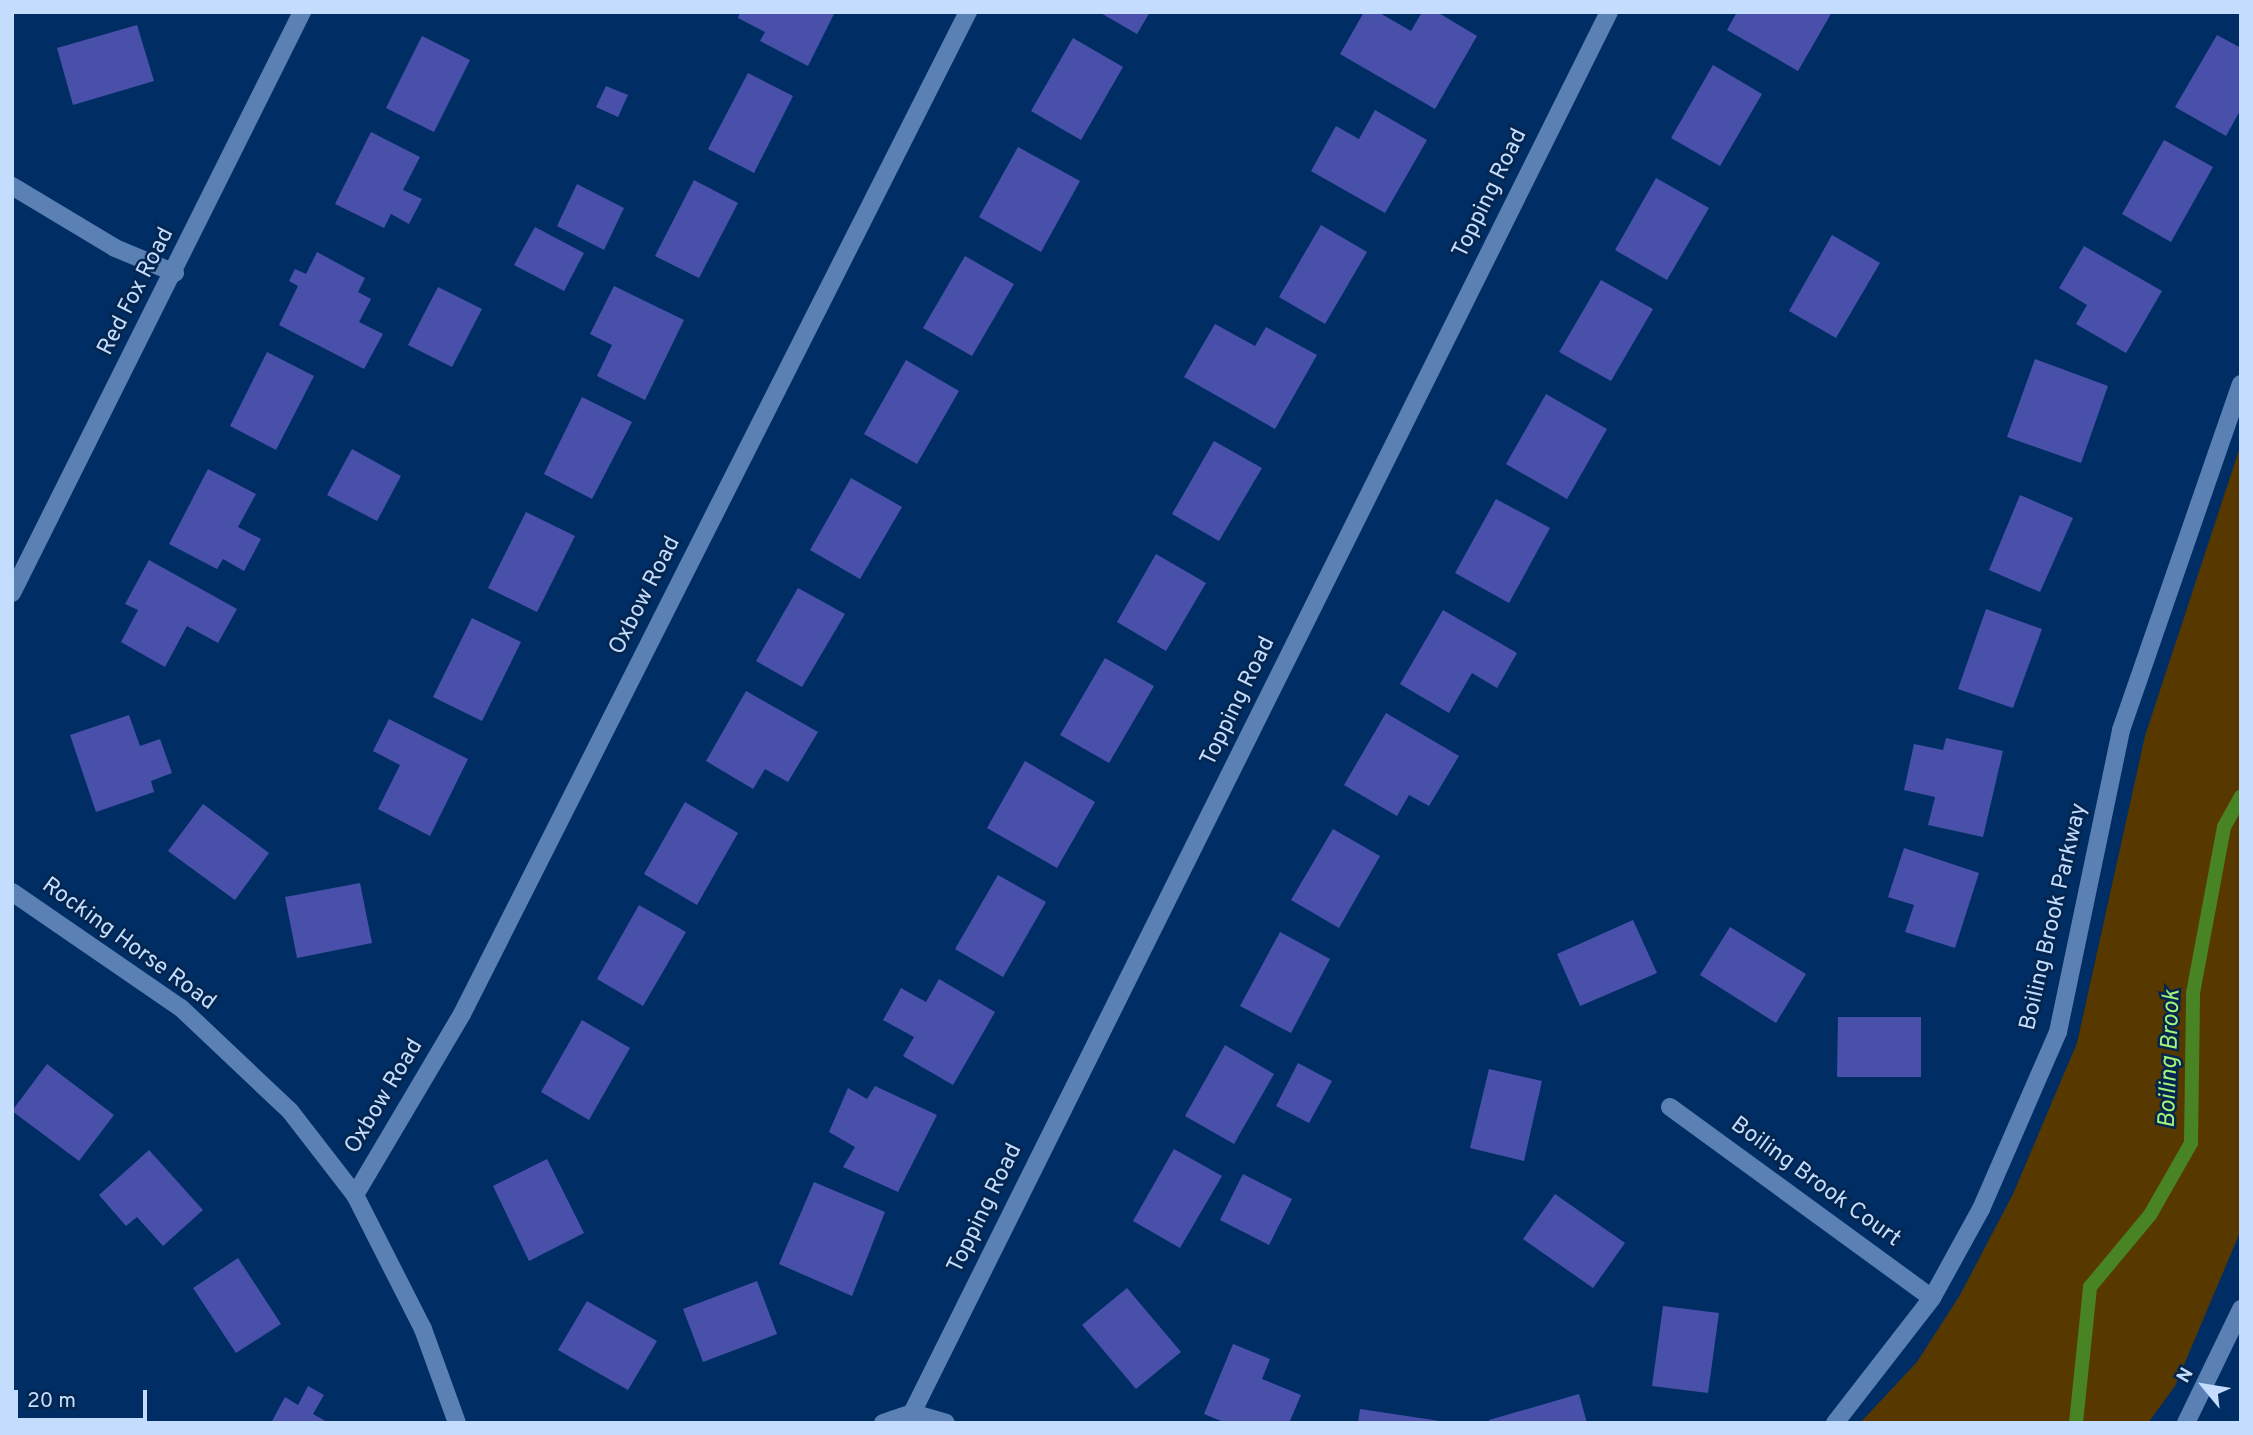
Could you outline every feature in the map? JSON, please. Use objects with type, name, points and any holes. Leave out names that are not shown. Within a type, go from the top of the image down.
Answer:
[{"type":"street","name":"Red Fox Road","points":[[12,593],[175,273],[302,12]]},
{"type":"street","name":"Oxbow Road","points":[[355,1195],[462,1014],[968,12]]},
{"type":"street","name":"Topping Road","points":[[912,1413],[1609,12]]},
{"type":"street","points":[[12,186],[115,248],[175,273]]},
{"type":"street","name":"Boiling Brook Parkway","points":[[1835,1423],[1932,1298],[1981,1209],[2058,1032],[2122,730],[2241,384]]},
{"type":"street","name":"Rocking Horse Road","points":[[12,892],[181,1008],[290,1111],[355,1195],[422,1329],[457,1423]]},
{"type":"street","name":"Boiling Brook Court","points":[[1670,1107],[1932,1298]]},
{"type":"street","points":[[2186,1423],[2241,1309]]},
{"type":"street","points":[[883,1423],[912,1413],[946,1423]]},
{"type":"shaded area","points":[[2241,444],[2241,1230],[2175,1386],[2148,1423],[1860,1423],[1917,1362],[1960,1295],[2013,1194],[2077,1043],[2145,736]]},
{"type":"building","points":[[740,12],[835,12],[808,66],[760,41],[765,32],[738,18]]},
{"type":"building","points":[[1099,12],[1150,12],[1137,34]]},
{"type":"building","points":[[1364,12],[1378,12],[1411,31],[1422,12],[1437,12],[1477,36],[1435,109],[1340,54]]},
{"type":"building","points":[[1737,12],[1832,12],[1798,71],[1727,30]]},
{"type":"building","points":[[137,25],[154,81],[73,105],[57,48]]},
{"type":"building","points":[[2217,35],[2241,48],[2241,109],[2226,136],[2175,107]]},
{"type":"building","points":[[422,36],[470,60],[434,132],[386,108]]},
{"type":"building","points":[[1073,38],[1123,67],[1081,140],[1031,111]]},
{"type":"building","points":[[1713,65],[1762,94],[1720,166],[1671,138]]},
{"type":"building","points":[[748,73],[793,96],[754,173],[708,149]]},
{"type":"building","points":[[606,86],[628,95],[618,117],[596,107]]},
{"type":"building","points":[[1375,110],[1427,140],[1385,213],[1311,171],[1336,126],[1359,139]]},
{"type":"building","points":[[371,132],[420,157],[403,190],[422,199],[409,224],[391,214],[384,228],[335,204]]},
{"type":"building","points":[[2164,140],[2213,167],[2171,242],[2122,214]]},
{"type":"building","points":[[1018,147],[1080,181],[1041,252],[979,217]]},
{"type":"building","points":[[1656,178],[1709,208],[1667,280],[1615,250]]},
{"type":"building","points":[[694,180],[738,203],[699,278],[655,256]]},
{"type":"building","points":[[577,184],[624,208],[604,250],[557,226]]},
{"type":"building","points":[[1321,225],[1367,252],[1325,324],[1279,297]]},
{"type":"building","points":[[535,227],[584,253],[564,291],[514,265]]},
{"type":"building","points":[[1832,235],[1880,263],[1836,338],[1789,311]]},
{"type":"building","points":[[2084,246],[2162,291],[2126,353],[2076,324],[2087,305],[2059,288]]},
{"type":"building","points":[[317,252],[365,278],[358,292],[371,299],[359,322],[383,334],[364,369],[279,325],[298,286],[289,281],[295,269],[306,274]]},
{"type":"building","points":[[965,256],[1014,284],[972,356],[923,328]]},
{"type":"building","points":[[1601,280],[1653,309],[1611,381],[1559,352]]},
{"type":"building","points":[[614,286],[684,320],[645,400],[597,376],[612,345],[590,334]]},
{"type":"building","points":[[438,287],[482,309],[452,367],[408,345]]},
{"type":"building","points":[[1215,324],[1255,346],[1266,327],[1317,355],[1275,429],[1184,377]]},
{"type":"building","points":[[267,352],[314,376],[276,450],[230,426]]},
{"type":"building","points":[[2035,359],[2108,386],[2081,463],[2007,437]]},
{"type":"building","points":[[906,360],[959,391],[917,464],[864,434]]},
{"type":"building","points":[[1546,394],[1607,429],[1567,499],[1506,464]]},
{"type":"building","points":[[582,397],[632,422],[592,499],[544,474]]},
{"type":"building","points":[[1214,441],[1262,468],[1219,541],[1172,514]]},
{"type":"building","points":[[352,449],[401,476],[377,521],[327,495]]},
{"type":"building","points":[[208,469],[256,494],[238,527],[261,539],[244,571],[223,559],[217,569],[169,544]]},
{"type":"building","points":[[851,478],[902,507],[860,579],[810,550]]},
{"type":"building","points":[[2020,495],[2073,518],[2040,592],[1989,570]]},
{"type":"building","points":[[1496,499],[1550,528],[1509,603],[1455,573]]},
{"type":"building","points":[[526,512],[575,536],[537,612],[488,588]]},
{"type":"building","points":[[1156,554],[1206,583],[1166,651],[1117,622]]},
{"type":"building","points":[[149,560],[237,609],[218,643],[187,626],[165,667],[121,642],[138,610],[125,604]]},
{"type":"building","points":[[798,588],[845,614],[802,687],[756,661]]},
{"type":"building","points":[[1986,609],[2042,629],[2013,708],[1958,689]]},
{"type":"building","points":[[1443,610],[1517,653],[1497,688],[1472,673],[1449,713],[1400,684]]},
{"type":"building","points":[[472,618],[521,642],[482,721],[433,697]]},
{"type":"building","points":[[1105,658],[1154,686],[1109,763],[1060,735]]},
{"type":"building","points":[[746,691],[818,732],[788,782],[765,769],[753,789],[706,761]]},
{"type":"building","points":[[1386,713],[1459,756],[1429,806],[1409,795],[1397,816],[1344,785]]},
{"type":"building","points":[[129,715],[140,746],[160,739],[172,773],[151,781],[154,792],[96,812],[70,735]]},
{"type":"building","points":[[389,719],[468,759],[430,836],[378,809],[400,765],[373,751]]},
{"type":"building","points":[[1946,738],[2003,751],[1983,837],[1928,825],[1935,797],[1904,790],[1914,744],[1943,750]]},
{"type":"building","points":[[1025,761],[1095,802],[1057,868],[987,828]]},
{"type":"building","points":[[685,802],[738,833],[697,905],[644,874]]},
{"type":"building","points":[[203,804],[269,853],[235,900],[168,851]]},
{"type":"building","points":[[1333,829],[1380,856],[1339,928],[1291,900]]},
{"type":"building","points":[[1904,848],[1979,873],[1955,948],[1905,932],[1914,905],[1888,897]]},
{"type":"building","points":[[998,875],[1046,902],[1003,977],[955,949]]},
{"type":"building","points":[[360,883],[372,943],[297,958],[285,897]]},
{"type":"building","points":[[639,905],[686,932],[643,1006],[597,979]]},
{"type":"building","points":[[1633,920],[1657,973],[1580,1006],[1557,954]]},
{"type":"building","points":[[1730,927],[1806,974],[1776,1023],[1700,975]]},
{"type":"building","points":[[1280,932],[1330,959],[1291,1033],[1240,1006]]},
{"type":"building","points":[[939,979],[995,1012],[953,1085],[903,1056],[914,1037],[883,1020],[901,988],[926,1002]]},
{"type":"building","points":[[1838,1017],[1921,1017],[1921,1077],[1837,1077]]},
{"type":"building","points":[[582,1020],[630,1048],[589,1120],[541,1092]]},
{"type":"building","points":[[1225,1045],[1274,1074],[1234,1144],[1185,1116]]},
{"type":"building","points":[[1298,1063],[1332,1081],[1309,1123],[1276,1106]]},
{"type":"building","points":[[47,1064],[114,1115],[79,1161],[12,1111]]},
{"type":"building","points":[[1489,1069],[1542,1081],[1524,1161],[1470,1148]]},
{"type":"building","points":[[875,1086],[937,1115],[898,1192],[843,1167],[855,1147],[829,1132],[848,1088],[867,1099]]},
{"type":"building","points":[[1174,1149],[1222,1176],[1180,1248],[1133,1221]]},
{"type":"building","points":[[149,1150],[203,1210],[163,1246],[137,1217],[126,1226],[99,1195]]},
{"type":"building","points":[[547,1159],[584,1233],[529,1261],[493,1186]]},
{"type":"building","points":[[1243,1174],[1292,1199],[1269,1245],[1220,1220]]},
{"type":"building","points":[[814,1182],[885,1212],[852,1296],[779,1264]]},
{"type":"building","points":[[1555,1194],[1625,1243],[1593,1288],[1523,1239]]},
{"type":"building","points":[[238,1258],[281,1324],[236,1353],[193,1288]]},
{"type":"building","points":[[757,1281],[777,1334],[703,1362],[683,1309]]},
{"type":"building","points":[[1127,1288],[1181,1352],[1136,1389],[1082,1325]]},
{"type":"building","points":[[587,1301],[657,1341],[628,1390],[558,1350]]},
{"type":"building","points":[[1663,1306],[1719,1313],[1708,1393],[1652,1386]]},
{"type":"building","points":[[1233,1344],[1270,1359],[1262,1379],[1301,1395],[1289,1423],[1226,1423],[1204,1414]]},
{"type":"building","points":[[308,1386],[324,1395],[313,1414],[329,1423],[271,1423],[285,1397],[298,1405]]},
{"type":"building","points":[[1579,1394],[1587,1423],[1490,1423],[1489,1420]]},
{"type":"building","points":[[1360,1409],[1440,1421],[1440,1423],[1358,1423]]},
{"type":"waterway","name":"Boiling Brook","points":[[2076,1423],[2090,1287],[2150,1215],[2191,1143],[2193,993],[2224,827],[2241,796]]}]
